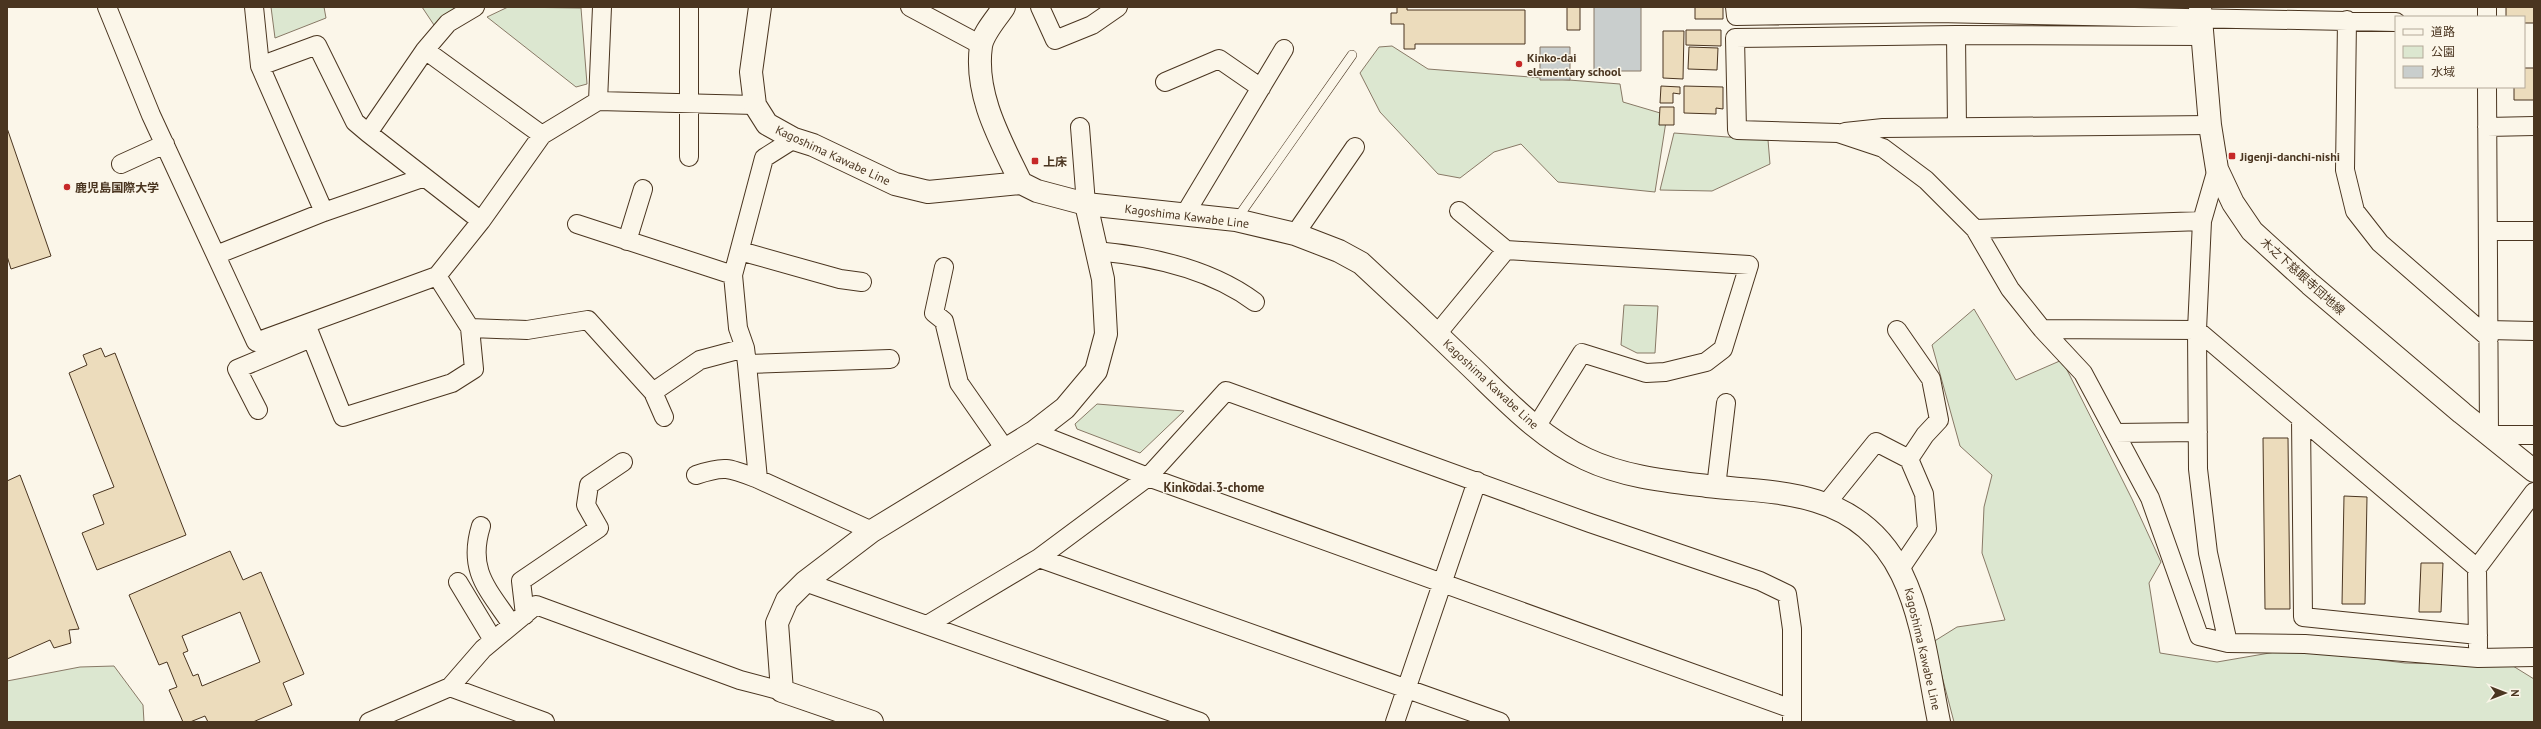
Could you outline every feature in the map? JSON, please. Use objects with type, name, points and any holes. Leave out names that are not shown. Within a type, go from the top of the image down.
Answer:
[{"type":"main road","name":"Kagoshima Kawabe Line","points":[[760,7],[751,72],[755,105],[767,124],[794,139],[813,145],[895,184],[928,192],[1021,183],[1037,191],[1086,204],[1236,220],[1295,234],[1339,251],[1361,263],[1536,427],[1568,450],[1622,473],[1654,480],[1790,494],[1826,504],[1857,519],[1875,533],[1900,569],[1916,611],[1939,722]]},
{"type":"main road","points":[[1004,7],[981,45],[981,85],[994,126],[1021,183]]},
{"type":"main road","name":"木之下慈眼寺団地線","points":[[2201,21],[2210,125],[2217,169],[2233,203],[2252,231],[2310,284],[2489,435],[2534,471]]},
{"type":"main road","points":[[872,722],[782,692],[777,623],[787,600],[805,582],[872,531],[1034,432],[1065,408],[1096,372],[1106,334],[1103,278],[1086,204]]},
{"type":"street","points":[[107,7],[165,144],[256,342],[308,331]]},
{"type":"street","points":[[254,7],[260,66],[324,212]]},
{"type":"street","points":[[368,133],[425,50],[448,23],[475,7]]},
{"type":"street","points":[[598,101],[602,7]]},
{"type":"street","points":[[689,7],[689,158]]},
{"type":"street","points":[[910,7],[981,45]]},
{"type":"street","points":[[1040,7],[1055,40],[1092,25],[1118,7]]},
{"type":"street","points":[[1735,7],[1736,16],[1936,10],[2201,21],[2347,20],[2395,22]]},
{"type":"street","points":[[2347,20],[2346,170],[2355,211],[2380,243],[2488,334],[2534,331]]},
{"type":"street","points":[[2201,21],[1956,35],[1734,38],[1736,130],[1838,133],[1883,128],[2210,125]]},
{"type":"street","points":[[1956,35],[1958,127]]},
{"type":"street","points":[[260,66],[317,45],[356,122],[422,178],[480,221]]},
{"type":"street","points":[[1185,214],[1284,49]]},
{"type":"street","points":[[425,50],[542,135]]},
{"type":"street","points":[[1165,82],[1218,59],[1261,88]]},
{"type":"street","points":[[2487,88],[2489,435],[2534,435]]},
{"type":"street","points":[[258,410],[237,369],[308,331],[436,276],[480,221],[542,135],[598,101],[755,105]]},
{"type":"street","points":[[2487,127],[2534,126]]},
{"type":"street","points":[[1080,127],[1086,204]]},
{"type":"street","points":[[1838,133],[1883,148],[1926,180],[1975,230],[2010,289],[2042,329],[2082,373],[2150,498],[2199,636],[2228,643],[2306,644],[2478,658],[2534,657]]},
{"type":"street","points":[[758,479],[746,356],[738,328],[733,275],[764,158],[794,139]]},
{"type":"street","points":[[121,164],[165,144]]},
{"type":"street","points":[[1295,234],[1356,147]]},
{"type":"street","points":[[2217,169],[2202,221],[2197,330],[2198,469],[2208,553],[2228,643]]},
{"type":"street","points":[[216,255],[324,212],[422,178]]},
{"type":"street","points":[[627,240],[643,189]]},
{"type":"street","points":[[1459,211],[1506,250],[1749,265],[1723,349],[1706,362],[1665,372],[1646,374],[1582,353],[1536,427]]},
{"type":"street","points":[[1975,230],[2202,221]]},
{"type":"street","points":[[577,224],[733,275]]},
{"type":"street","points":[[2488,231],[2534,231]]},
{"type":"street","points":[[1438,334],[1506,250]]},
{"type":"street","points":[[740,251],[840,278],[862,282]]},
{"type":"street","points":[[1096,251],[1131,254],[1217,278],[1255,302]]},
{"type":"street","points":[[944,267],[934,312],[944,321],[959,383],[1005,449]]},
{"type":"street","points":[[308,331],[343,417],[452,382],[474,369],[470,328],[436,276]]},
{"type":"street","points":[[470,328],[528,330],[588,320],[652,392],[664,417]]},
{"type":"street","points":[[2042,329],[2197,330],[2477,568]]},
{"type":"street","points":[[1897,330],[1931,379],[1939,420],[1925,435],[1909,459]]},
{"type":"street","points":[[652,392],[700,360],[746,356],[890,359]]},
{"type":"street","points":[[927,625],[1039,558],[1148,478],[1226,391],[1590,523],[1760,581],[1787,594],[1792,628],[1792,715],[1444,583],[1148,478],[1034,432]]},
{"type":"street","points":[[1716,487],[1726,403]]},
{"type":"street","points":[[2301,419],[2304,618],[2478,634]]},
{"type":"street","points":[[2115,433],[2198,432]]},
{"type":"street","points":[[1826,504],[1876,442],[1909,459],[1924,494],[1927,529],[1900,569]]},
{"type":"street","points":[[518,620],[521,581],[599,528],[586,505],[589,485],[623,462]]},
{"type":"street","points":[[696,476],[718,467],[734,469],[872,531]]},
{"type":"street","points":[[1395,722],[1444,583],[1477,482]]},
{"type":"street","points":[[2478,658],[2477,568],[2534,492]]},
{"type":"street","points":[[481,526],[475,545],[476,562],[482,580],[518,620]]},
{"type":"street","points":[[1039,558],[1500,722]]},
{"type":"street","points":[[458,582],[493,640]]},
{"type":"street","points":[[805,582],[927,625],[1179,718],[1200,722]]},
{"type":"street","points":[[369,722],[450,687],[483,649],[536,605],[740,680],[782,692]]},
{"type":"street","points":[[450,687],[545,722]]},
{"type":"lane","points":[[1236,220],[1352,56]]},
{"type":"green space","points":[[271,7],[324,7],[326,18],[275,38]]},
{"type":"green space","points":[[422,7],[477,7],[434,25]]},
{"type":"green space","points":[[508,7],[581,8],[587,84],[576,87],[487,17]]},
{"type":"green space","points":[[1392,46],[1428,69],[1620,84],[1623,102],[1667,115],[1655,192],[1558,182],[1521,144],[1494,152],[1460,178],[1438,174],[1380,112],[1360,73],[1379,47]]},
{"type":"green space","points":[[1674,133],[1768,140],[1770,164],[1712,191],[1660,190]]},
{"type":"green space","points":[[1624,305],[1658,306],[1655,353],[1637,353],[1621,345]]},
{"type":"green space","points":[[1974,309],[2016,380],[2062,360],[2132,499],[2161,562],[2149,583],[2160,653],[2217,662],[2293,649],[2405,663],[2513,666],[2534,679],[2534,722],[1954,722],[1933,642],[1957,627],[2005,620],[1982,553],[1984,507],[1992,475],[1960,446],[1932,345]]},
{"type":"green space","points":[[1097,404],[1184,411],[1140,453],[1077,429],[1075,424]]},
{"type":"green space","points":[[114,666],[143,705],[144,722],[7,722],[7,681],[80,667]]},
{"type":"water","points":[[1594,7],[1641,7],[1641,71],[1594,71]]},
{"type":"water","points":[[1540,47],[1570,47],[1570,80],[1540,80]]},
{"type":"building","points":[[1397,7],[1407,7],[1407,10],[1525,10],[1525,44],[1415,44],[1415,49],[1404,49],[1404,24],[1391,24],[1391,13],[1397,13]]},
{"type":"building","points":[[1567,7],[1580,7],[1580,30],[1567,30]]},
{"type":"building","points":[[1695,7],[1723,7],[1723,19],[1695,19]]},
{"type":"building","points":[[2506,7],[2534,7],[2534,23],[2525,23],[2525,16],[2506,16]]},
{"type":"building","points":[[1686,30],[1721,30],[1721,46],[1686,45]]},
{"type":"building","points":[[1663,31],[1684,31],[1683,79],[1663,78]]},
{"type":"building","points":[[1689,47],[1718,48],[1717,70],[1688,69]]},
{"type":"building","points":[[2525,68],[2534,68],[2534,100],[2514,100],[2514,88],[2525,88]]},
{"type":"building","points":[[1661,86],[1680,87],[1680,94],[1673,93],[1673,103],[1660,103]]},
{"type":"building","points":[[1684,86],[1723,87],[1723,109],[1716,108],[1716,114],[1684,113]]},
{"type":"building","points":[[1660,107],[1674,107],[1674,125],[1659,125]]},
{"type":"building","points":[[7,128],[51,256],[11,269],[7,256]]},
{"type":"building","points":[[101,348],[105,357],[115,353],[186,535],[97,570],[82,533],[104,524],[93,495],[114,487],[69,373],[87,365],[83,355]]},
{"type":"building","points":[[2263,438],[2288,438],[2290,609],[2265,609]]},
{"type":"building","points":[[20,475],[79,629],[69,630],[71,643],[54,648],[50,640],[7,659],[7,481]]},
{"type":"building","points":[[2344,496],[2367,497],[2365,604],[2342,604]]},
{"type":"building","points":[[230,551],[243,580],[261,572],[304,674],[283,683],[292,705],[253,722],[208,722],[205,716],[190,722],[183,722],[169,690],[177,687],[167,662],[159,665],[129,595]],"holes":[[[240,612],[260,662],[202,686],[198,674],[193,676],[183,653],[188,651],[182,636]]]},
{"type":"building","points":[[2421,563],[2443,563],[2441,612],[2419,612]]},
{"type":"place","name":"Kinko-dai elementary school","points":[[1519,64]]},
{"type":"place","name":"Jigenji-danchi-nishi","points":[[2232,156]]},
{"type":"place","name":"上床","points":[[1035,161]]},
{"type":"place","name":"鹿児島国際大学","points":[[67,187]]},
{"type":"district","name":"Kinkodai 3-chome","points":[[1214,487]]}]
